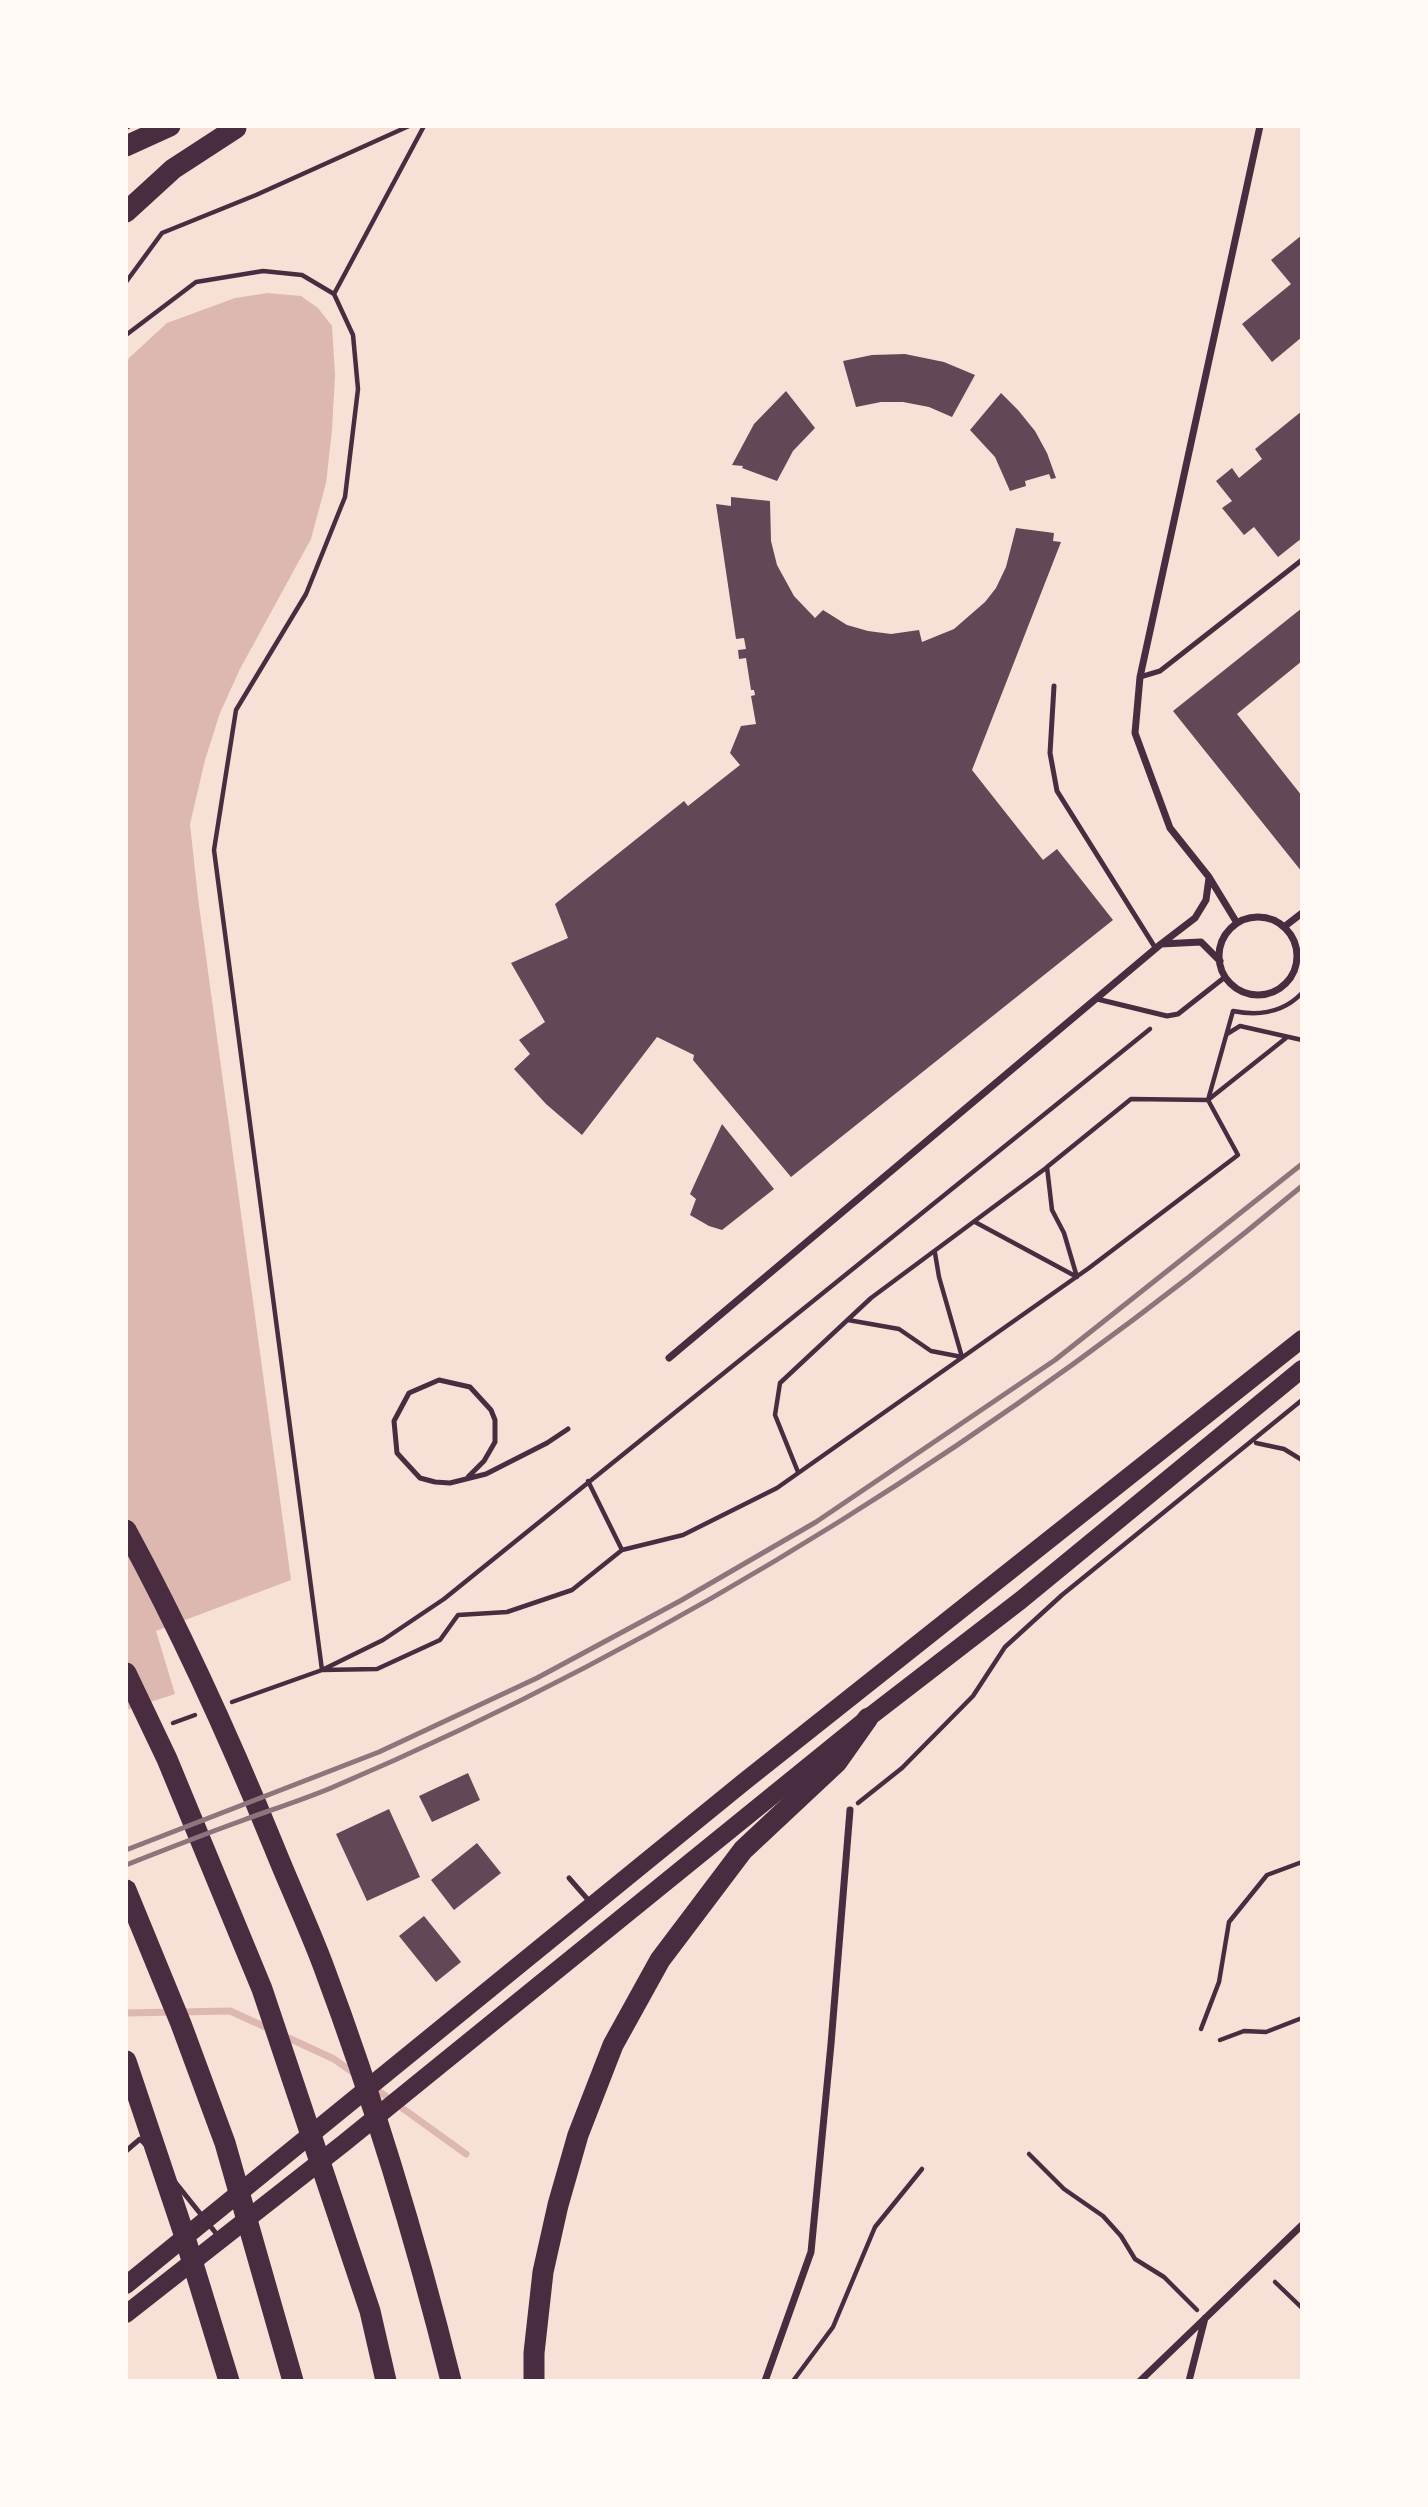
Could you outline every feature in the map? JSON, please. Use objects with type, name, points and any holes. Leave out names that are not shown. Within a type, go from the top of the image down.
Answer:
[{"type":"highway","points":[[126,146],[170,126]]},
{"type":"highway","points":[[126,212],[173,169],[237,127]]},
{"type":"highway","points":[[126,1530],[230,1740],[323,1964],[382,2135],[437,2322],[449,2381]]},
{"type":"highway","points":[[126,1673],[167,1759],[262,1989],[370,2311],[386,2381]]},
{"type":"highway","points":[[534,2381],[534,2353],[543,2273],[558,2205],[578,2135],[613,2045],[660,1960],[743,1850],[837,1762],[868,1718]]},
{"type":"highway","points":[[126,1890],[181,2024],[225,2143],[293,2381]]},
{"type":"highway","points":[[126,2061],[229,2381]]},
{"type":"main road","points":[[126,2286],[745,1781],[1302,1339]]},
{"type":"main road","points":[[126,2314],[407,2093],[868,1718],[1021,1600],[1302,1369]]},
{"type":"street","points":[[1237,923],[1209,877],[1170,828],[1135,733],[1140,677],[1260,126]]},
{"type":"street","points":[[669,1358],[1195,918],[1206,900],[1209,877]]},
{"type":"street","points":[[1284,927],[1302,913]]},
{"type":"street","points":[[1261,917],[1274,920],[1284,927],[1293,937],[1297,949],[1293,975],[1285,985],[1274,992],[1261,995],[1237,989],[1225,977],[1220,961],[1223,940],[1237,923],[1248,919],[1261,917]]},
{"type":"street","points":[[1159,947],[1201,942],[1220,961]]},
{"type":"street","points":[[765,2381],[811,2252],[850,1810]]},
{"type":"street","points":[[1140,2381],[1302,2225]]},
{"type":"street","points":[[1189,2381],[1205,2318]]},
{"type":"lane","points":[[1140,677],[1160,671],[1302,560]]},
{"type":"lane","points":[[1054,686],[1050,753],[1057,791],[1159,947]]},
{"type":"lane","points":[[1097,999],[1167,1016],[1178,1014],[1225,977]]},
{"type":"lane","points":[[468,1477],[484,1461],[495,1442],[495,1420],[491,1410],[470,1387],[439,1380],[409,1393],[394,1421],[397,1453],[420,1478],[435,1482],[450,1483],[486,1474],[547,1443],[568,1429]]},
{"type":"lane","points":[[569,1878],[593,1906]]},
{"type":"lane","points":[[126,2151],[140,2139],[221,2240]]},
{"type":"path","points":[[126,282],[162,233],[256,195],[409,126]]},
{"type":"path","points":[[334,294],[424,126]]},
{"type":"path","points":[[126,335],[196,282],[263,271],[302,275],[334,294],[353,335],[358,389],[345,497],[306,594],[236,710],[214,850],[322,1670]]},
{"type":"path","points":[[322,1670],[377,1669],[440,1640],[458,1615],[507,1612],[572,1590],[622,1550],[683,1535],[776,1488],[1077,1277],[1238,1155],[1208,1100],[1233,1011],[1250,1014],[1278,1010],[1302,993]]},
{"type":"path","points":[[1227,1034],[1240,1026],[1302,1040]]},
{"type":"path","points":[[231,1702],[322,1670],[383,1640],[444,1599],[1150,1029]]},
{"type":"path","points":[[798,1472],[775,1415],[780,1383],[871,1298],[935,1253],[1131,1099],[1208,1100],[1286,1038]]},
{"type":"path","points":[[1047,1167],[1052,1210],[1064,1233],[1077,1277]]},
{"type":"path","points":[[975,1222],[1077,1277]]},
{"type":"path","points":[[935,1253],[939,1277],[962,1357]]},
{"type":"path","points":[[848,1320],[898,1329],[931,1351],[962,1357]]},
{"type":"path","points":[[850,1810],[902,1768],[973,1696],[1005,1647],[1014,1638],[1082,1578],[1302,1400]]},
{"type":"path","points":[[1256,1443],[1284,1449],[1302,1460]]},
{"type":"path","points":[[589,1481],[622,1550]]},
{"type":"path","points":[[165,1725],[205,1712]]},
{"type":"path","points":[[1201,2029],[1219,1982],[1229,1922],[1266,1875],[1302,1862]]},
{"type":"path","points":[[1220,2040],[1244,2031],[1266,2032],[1302,2018]]},
{"type":"path","points":[[1029,2154],[1064,2189],[1103,2216],[1121,2236],[1136,2259],[1164,2277],[1205,2318]]},
{"type":"path","points":[[793,2381],[833,2327],[875,2227],[922,2169]]},
{"type":"path","points":[[1275,2282],[1302,2308]]},
{"type":"shaded area","points":[[268,293],[301,296],[318,308],[332,326],[335,375],[326,483],[311,539],[240,669],[220,713],[205,760],[190,824],[291,1580],[156,1631],[175,1694],[126,1710],[126,365],[129,358],[167,323],[235,298]]},
{"type":"building","points":[[1302,235],[1302,337],[1272,362],[1242,324],[1291,284],[1271,260]]},
{"type":"building","points":[[905,354],[944,362],[975,375],[952,417],[929,407],[903,402],[881,402],[856,407],[843,361],[872,355]]},
{"type":"building","points":[[786,391],[815,428],[793,451],[777,481],[742,468],[743,466],[732,465],[754,424]]},
{"type":"building","points":[[1001,393],[1035,431],[1056,478],[1051,479],[1049,474],[1025,481],[1026,486],[1010,491],[995,457],[970,430]]},
{"type":"building","points":[[1302,411],[1302,538],[1278,557],[1254,527],[1244,535],[1222,508],[1232,501],[1216,481],[1232,468],[1239,478],[1262,459],[1255,449]]},
{"type":"building","points":[[731,497],[770,501],[771,541],[777,565],[794,596],[815,618],[823,610],[847,625],[868,631],[891,634],[919,630],[922,642],[954,629],[985,602],[996,588],[1006,567],[1016,528],[1054,533],[1053,541],[1061,542],[972,770],[1043,860],[1057,849],[1113,920],[791,1177],[693,1060],[694,1055],[657,1037],[582,1135],[546,1104],[514,1069],[530,1054],[519,1040],[545,1022],[511,963],[568,938],[555,904],[684,801],[688,806],[740,765],[730,753],[741,726],[756,724],[751,696],[755,695],[754,690],[751,690],[746,658],[739,659],[738,650],[746,649],[744,638],[736,639],[716,504],[731,506]]},
{"type":"building","points":[[1302,608],[1302,661],[1237,714],[1302,796],[1302,872],[1173,711]]},
{"type":"building","points":[[722,1124],[774,1189],[722,1230],[690,1215],[696,1199],[690,1194]]},
{"type":"building","points":[[468,1773],[480,1800],[432,1822],[419,1796]]},
{"type":"building","points":[[389,1809],[420,1877],[367,1901],[336,1834]]},
{"type":"building","points":[[477,1843],[501,1873],[454,1910],[431,1880]]},
{"type":"building","points":[[424,1916],[461,1962],[436,1982],[399,1936]]},
{"type":"waterway","points":[[126,2013],[230,2011],[272,2030]]},
{"type":"waterway","points":[[282,2035],[334,2059],[355,2074]]},
{"type":"waterway","points":[[373,2087],[466,2154]]},
{"type":"railway","points":[[126,1850],[379,1752],[537,1678],[680,1601],[816,1522],[1055,1360],[1302,1164]]},
{"type":"railway","points":[[126,1865],[331,1788],[461,1730],[589,1666],[715,1596],[838,1522],[959,1444],[1077,1361],[1191,1275],[1302,1186]]}]
